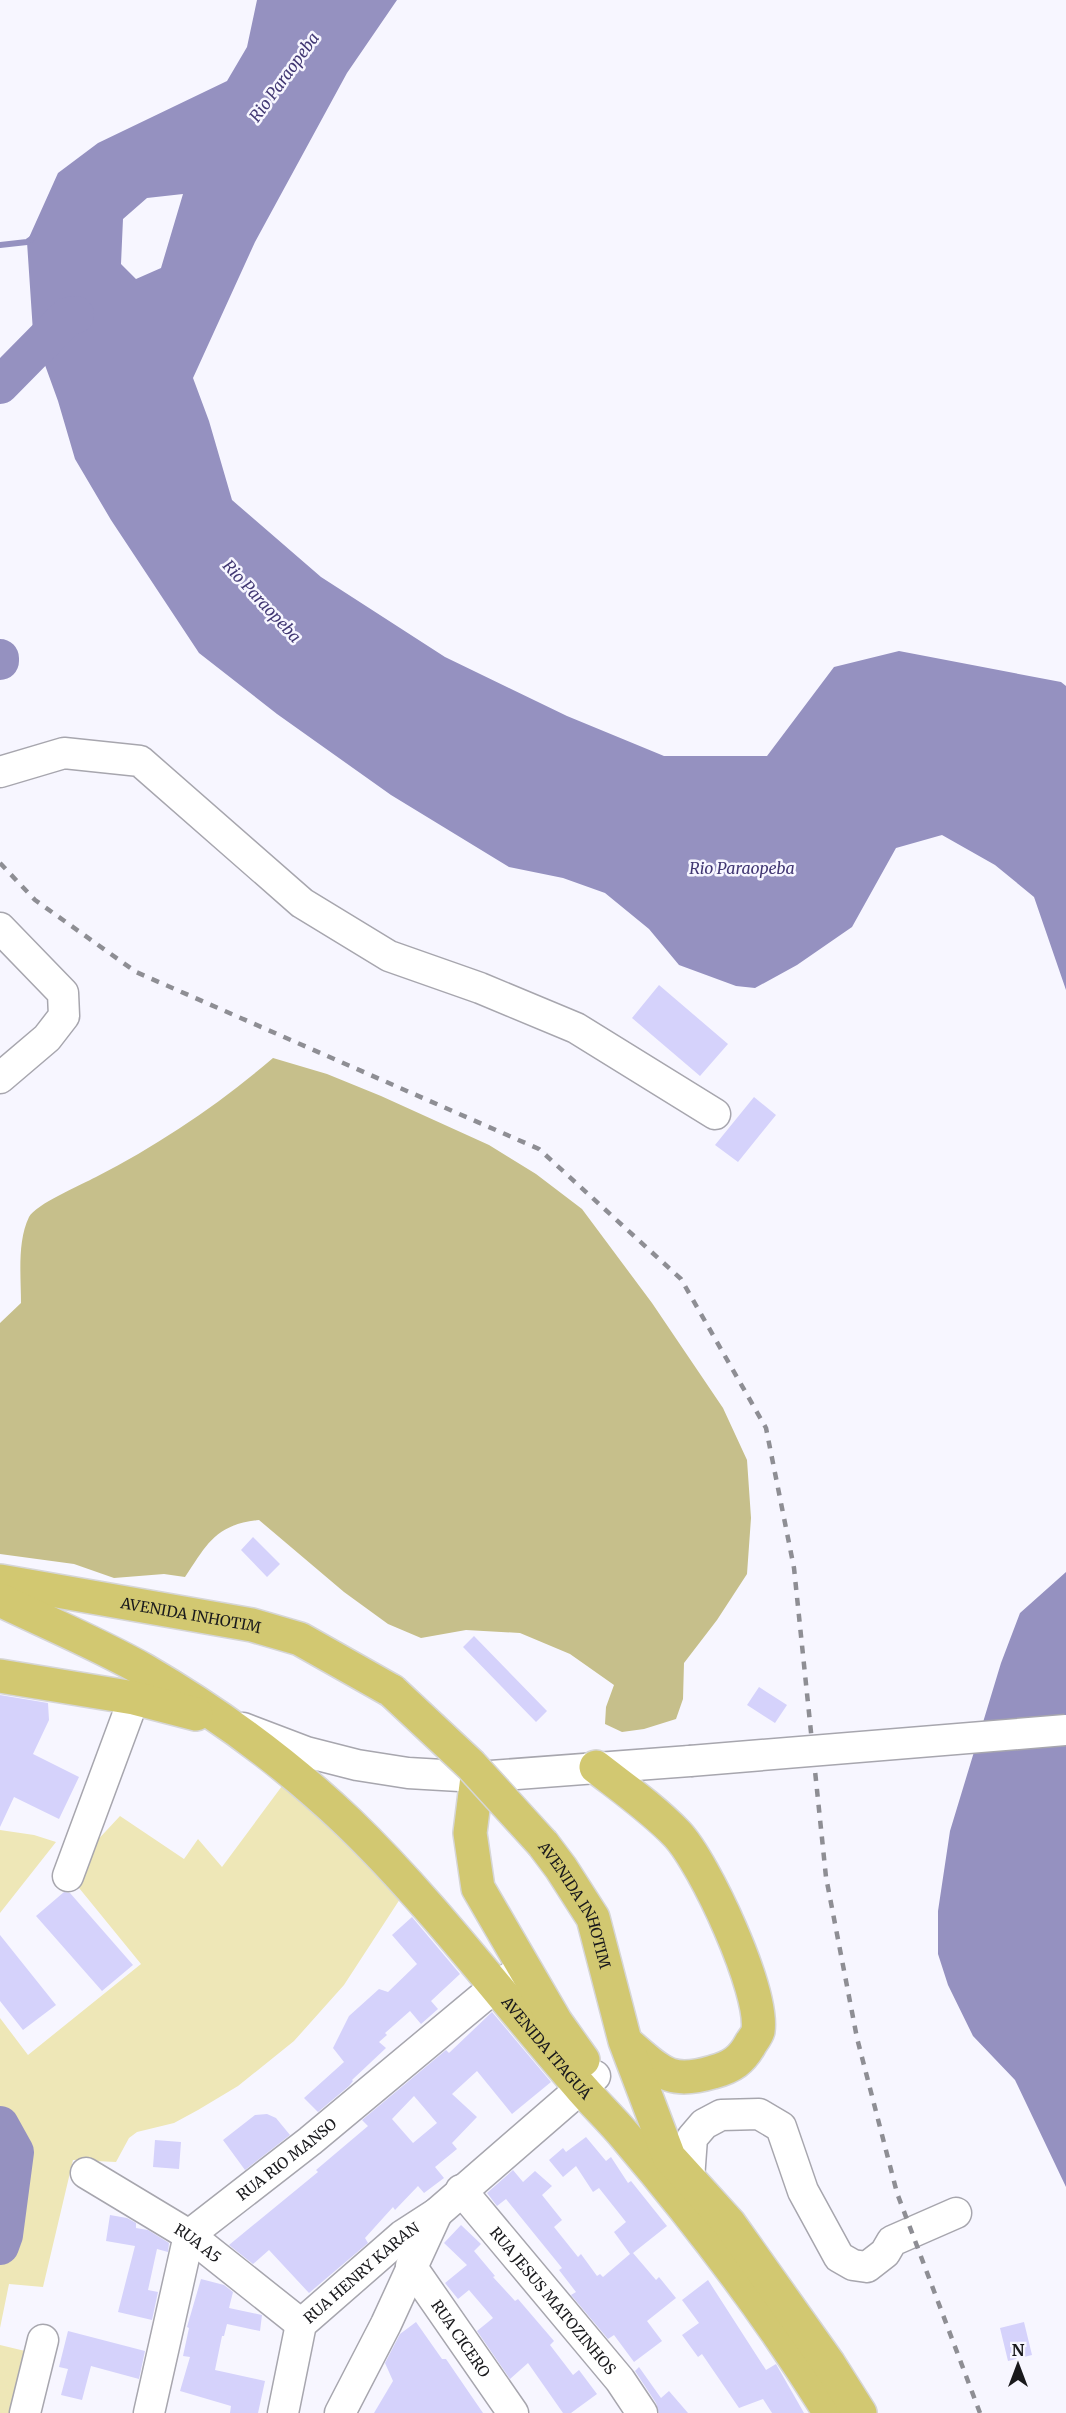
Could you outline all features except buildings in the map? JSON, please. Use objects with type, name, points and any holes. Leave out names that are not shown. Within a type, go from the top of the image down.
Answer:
[{"type":"main road","name":"AVENIDA INHOTIM","points":[[0,1581],[252,1625],[300,1638],[392,1692],[471,1765],[543,1844],[593,1918],[625,2041],[679,2168],[729,2223],[829,2364],[860,2413]]},
{"type":"main road","name":"AVENIDA ITAGUÁ","points":[[0,1600],[143,1670],[221,1720],[279,1763],[348,1822],[438,1918],[496,1986],[588,2082],[625,2135],[712,2244],[798,2360],[830,2413]]},
{"type":"main road","points":[[0,1676],[134,1698],[221,1720]]},
{"type":"main road","points":[[596,1767],[678,1835],[697,1863],[722,1912],[748,1978],[754,1996],[757,2019],[758,2032],[740,2062],[723,2070],[694,2077],[662,2074],[625,2041]]},
{"type":"main road","points":[[477,1778],[470,1833],[478,1888],[588,2082],[679,2168]]},
{"type":"main road","points":[[438,1918],[478,1888]]},
{"type":"street","points":[[0,772],[64,753],[140,761],[302,903],[388,956],[480,988],[576,1028],[715,1114]]},
{"type":"street","points":[[0,928],[63,993],[64,1016],[47,1038],[0,1078]]},
{"type":"street","points":[[68,1876],[134,1698]]},
{"type":"street","points":[[221,1720],[306,1752],[357,1765],[408,1773],[477,1778],[1066,1730]]},
{"type":"street","name":"RUA RIO MANSO","points":[[189,2235],[310,2141],[496,1986],[525,1968]]},
{"type":"street","name":"RUA HENRY KARAN","points":[[283,2413],[301,2324],[396,2241],[437,2213],[588,2082]]},
{"type":"street","points":[[679,2168],[692,2138],[704,2124],[721,2115],[759,2114],[781,2127],[803,2191],[839,2257],[853,2265],[867,2267],[885,2253],[892,2241],[956,2213]]},
{"type":"street","name":"RUA A5","points":[[86,2173],[189,2235],[301,2324]]},
{"type":"street","name":"RUA JESUS MATOZINHOS","points":[[461,2190],[620,2380],[642,2413]]},
{"type":"street","name":"RUA HENRY KARAN","points":[[340,2413],[386,2324],[437,2213]]},
{"type":"street","points":[[149,2413],[189,2235]]},
{"type":"street","name":"RUA CICERO","points":[[411,2266],[513,2413]]},
{"type":"street","points":[[25,2413],[44,2340]]},
{"type":"shaded area","points":[[273,1058],[327,1074],[489,1145],[536,1174],[582,1209],[652,1303],[723,1408],[747,1460],[751,1518],[747,1574],[717,1620],[684,1663],[683,1699],[676,1719],[644,1729],[622,1732],[605,1724],[606,1707],[614,1685],[570,1654],[520,1633],[466,1630],[421,1638],[388,1624],[344,1592],[259,1520],[244,1522],[222,1531],[207,1545],[185,1577],[164,1574],[114,1578],[74,1564],[0,1554],[0,1323],[21,1303],[21,1248],[29,1217],[40,1206],[120,1164],[188,1123]]},
{"type":"shaded area","points":[[285,1782],[400,1899],[344,1985],[294,2041],[238,2086],[174,2123],[137,2132],[129,2138],[116,2162],[73,2160],[43,2287],[9,2284],[0,2328],[0,2018],[28,2055],[141,1964],[75,1883],[92,1846],[120,1816],[184,1859],[198,1839],[222,1867]]},
{"type":"shaded area","points":[[0,1830],[34,1835],[56,1842],[0,1913]]},
{"type":"shaded area","points":[[0,2345],[25,2351],[11,2413],[0,2413]]},
{"type":"water","name":"Rio Paraopeba","points":[[257,0],[397,0],[347,73],[255,242],[193,378],[209,421],[232,500],[321,577],[445,657],[567,716],[664,756],[767,756],[834,667],[899,651],[1061,682],[1066,686],[1066,990],[1034,897],[995,865],[942,835],[896,848],[852,927],[797,965],[755,988],[736,986],[679,965],[649,929],[605,893],[563,878],[509,867],[391,795],[277,714],[199,653],[111,520],[75,459],[58,401],[33,332],[27,242],[58,173],[98,143],[227,81],[247,47]],"holes":[[[183,194],[161,268],[136,279],[121,264],[123,219],[147,198]]]},
{"type":"water","points":[[1066,1572],[1066,2187],[1015,2080],[973,2036],[948,1985],[938,1954],[938,1911],[950,1831],[1001,1663],[1020,1613]]},
{"type":"waterway","points":[[0,245],[27,242],[34,237]]},
{"type":"waterway","points":[[0,385],[68,316],[75,315]]},
{"type":"waterway","points":[[0,2125],[15,2152],[4,2235],[0,2246]]},
{"type":"railway","points":[[0,863],[35,900],[136,972],[539,1149],[681,1279],[766,1428],[794,1568],[826,1877],[857,2038],[897,2193],[980,2413]]}]
